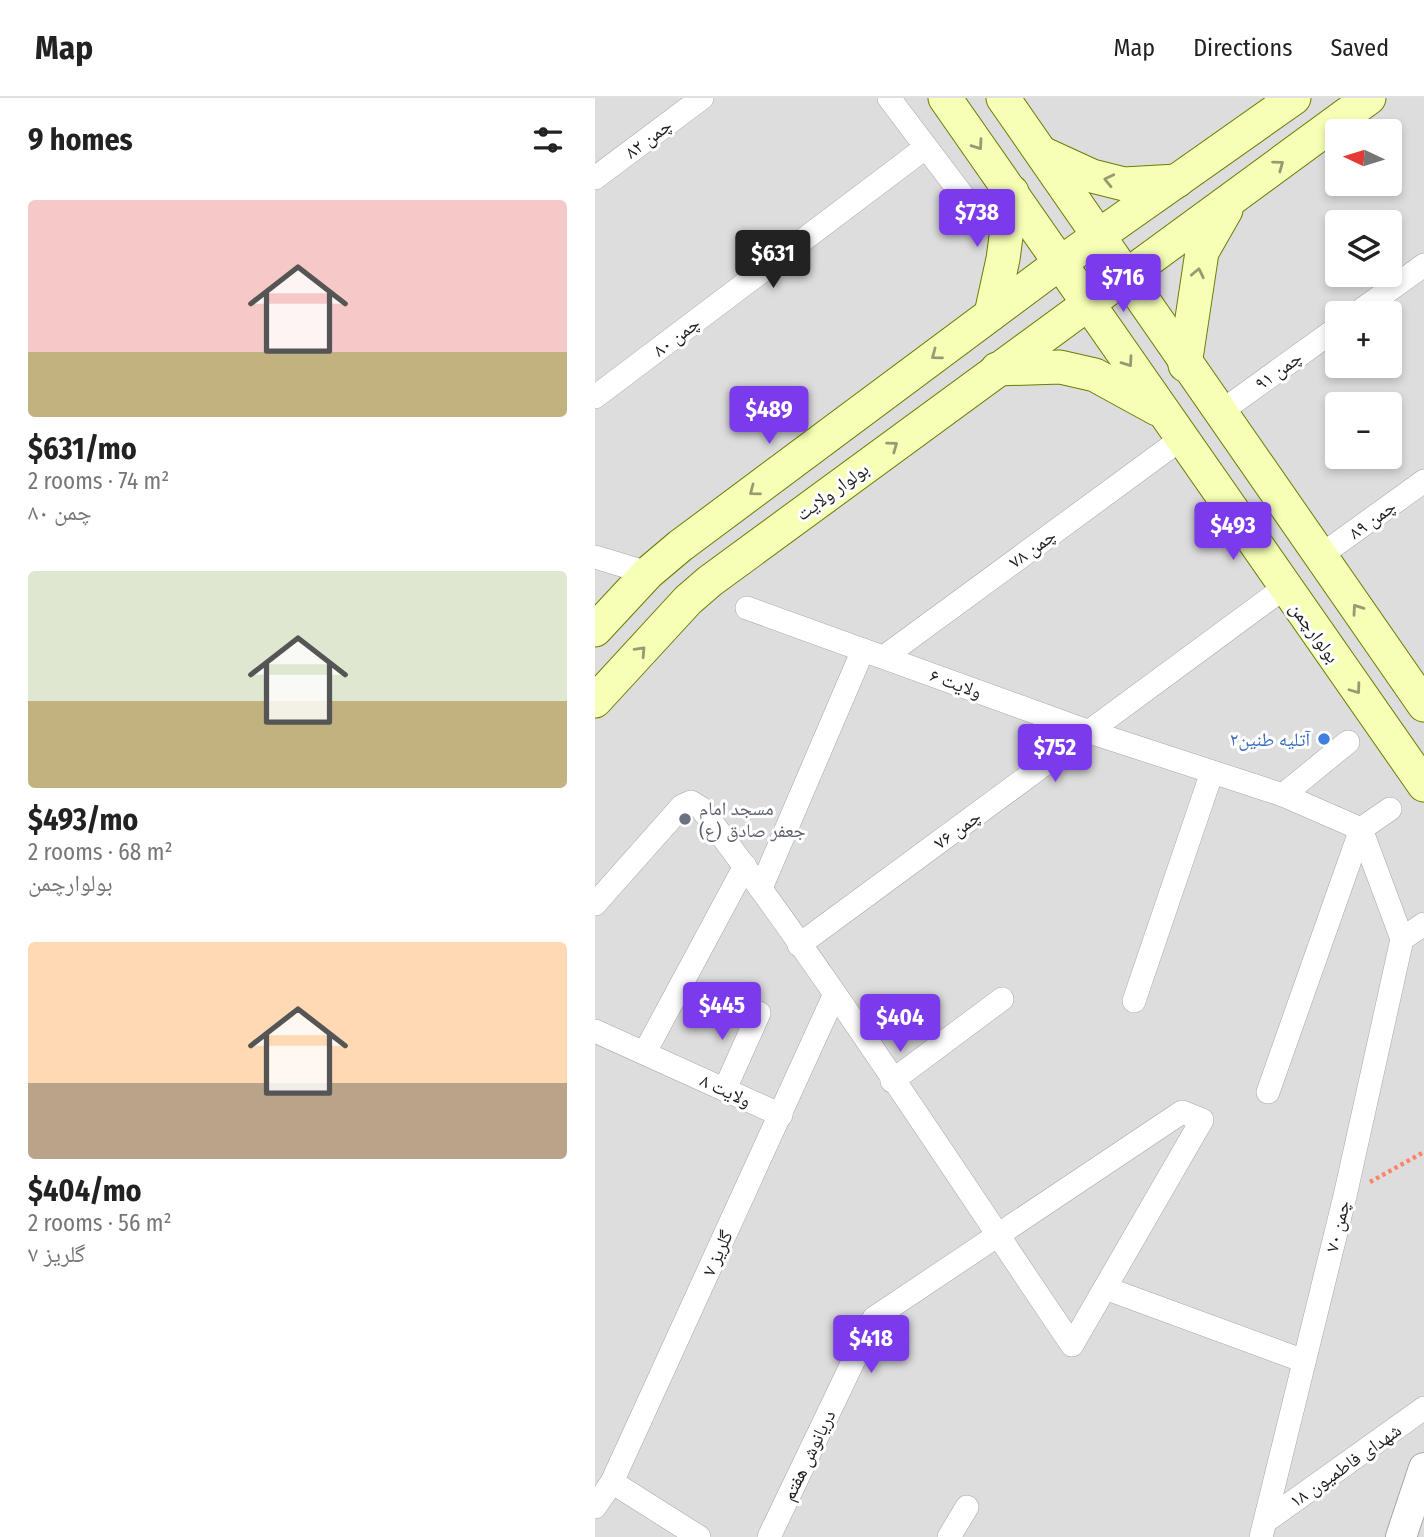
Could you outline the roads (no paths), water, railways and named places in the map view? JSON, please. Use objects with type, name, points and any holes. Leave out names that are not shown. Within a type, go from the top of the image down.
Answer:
[{"type":"main road","points":[[945,98],[1060,262]]},
{"type":"main road","points":[[1003,98],[1099,235],[1185,365],[1423,701]]},
{"type":"main road","points":[[595,630],[648,573],[680,546],[1060,262],[1294,98]]},
{"type":"main road","points":[[1126,279],[1369,98]]},
{"type":"main road","points":[[1041,153],[1092,176],[1124,184],[1177,181]]},
{"type":"main road","points":[[991,314],[1012,192]]},
{"type":"main road","points":[[1185,365],[1202,252],[1231,200]]},
{"type":"main road","name":"بولوارچمن","points":[[1060,262],[1284,588],[1424,785]]},
{"type":"main road","name":"بولوار ولایت","points":[[595,701],[688,600],[710,581],[997,369],[1126,279]]},
{"type":"main road","points":[[997,369],[1059,367],[1095,375],[1163,412]]},
{"type":"street","name":"چمن ۸۲","points":[[595,178],[702,98]]},
{"type":"street","points":[[889,98],[963,196]]},
{"type":"street","name":"چمن ۸۰","points":[[595,397],[925,148]]},
{"type":"street","points":[[1374,301],[1424,265]]},
{"type":"street","name":"چمن ۹۱","points":[[1219,412],[1325,337]]},
{"type":"street","name":"چمن ۷۸","points":[[873,654],[1181,439]]},
{"type":"street","name":"چمن ۸۹","points":[[1320,556],[1424,481]]},
{"type":"street","points":[[595,557],[648,573]]},
{"type":"street","name":"چمن ۷۶","points":[[799,944],[1284,588]]},
{"type":"street","name":"ولایت ۶","points":[[747,608],[1090,732],[1283,795],[1361,829]]},
{"type":"street","points":[[761,888],[873,654]]},
{"type":"street","points":[[1283,795],[1348,742]]},
{"type":"street","points":[[1134,1001],[1212,772]]},
{"type":"street","points":[[595,904],[682,806],[691,802],[701,807],[761,888],[1072,1345],[1105,1288],[1304,1361]]},
{"type":"street","points":[[1268,1092],[1361,829],[1390,809]]},
{"type":"street","points":[[1361,829],[1402,939],[1424,924]]},
{"type":"street","points":[[645,1052],[745,866]]},
{"type":"street","name":"چمن ۷۰","points":[[1263,1529],[1345,1196],[1402,939]]},
{"type":"street","name":"گلریز ۷","points":[[595,1507],[612,1482],[834,996]]},
{"type":"street","points":[[892,1081],[1002,999]]},
{"type":"street","points":[[725,1089],[759,1013]]},
{"type":"street","name":"ولایت ۸","points":[[595,1031],[781,1115]]},
{"type":"street","name":"دریانوش هفتم","points":[[769,1537],[874,1318],[1182,1112],[1202,1120],[1105,1288]]},
{"type":"street","name":"شهدای فاطمیون ۱۸","points":[[1263,1529],[1424,1409]]},
{"type":"street","points":[[1401,1537],[1424,1468]]},
{"type":"street","points":[[612,1482],[699,1537]]},
{"type":"street","points":[[949,1537],[967,1507]]},
{"type":"place","name":"آتلیه طنین۲","points":[[1324,739]]},
{"type":"place","name":"مسجد امام جعفر صادق (ع)","points":[[685,819]]}]
